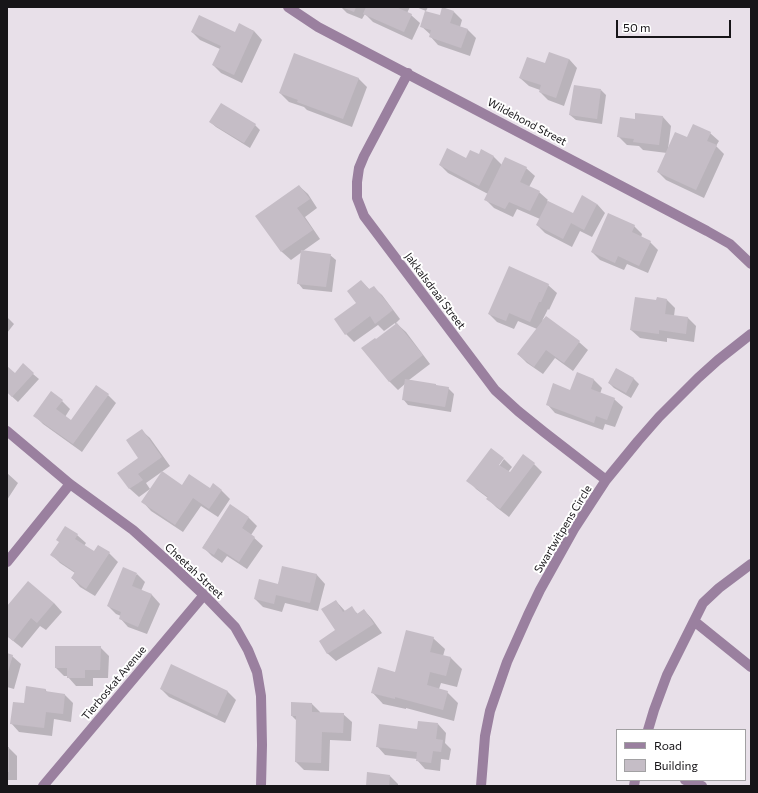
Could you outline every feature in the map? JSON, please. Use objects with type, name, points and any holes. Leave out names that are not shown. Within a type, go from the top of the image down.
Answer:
[{"type":"street","name":"Wildehond Street","points":[[288,7],[318,27],[707,230],[730,244],[751,264]]},
{"type":"street","name":"Jakkalsdraai Street","points":[[408,73],[359,168],[357,182],[358,198],[364,216],[495,390],[518,411],[606,480]]},
{"type":"street","name":"Swartwitpens Circle","points":[[481,786],[485,736],[490,711],[507,662],[528,615],[574,529],[606,480],[638,441],[698,378],[751,334]]},
{"type":"street","name":"Cheetah Street","points":[[7,431],[70,484],[133,530],[204,595],[235,627],[248,650],[257,672],[261,696],[261,786]]},
{"type":"street","points":[[7,562],[70,484]]},
{"type":"street","points":[[648,729],[667,675],[703,603],[719,588],[751,564]]},
{"type":"street","name":"Tierboskat Avenue","points":[[43,786],[204,595]]},
{"type":"street","points":[[694,621],[751,668]]},
{"type":"street","points":[[688,781],[702,786]]},
{"type":"building","points":[[342,7],[356,7],[354,12]]},
{"type":"building","points":[[366,7],[398,7],[412,14],[404,32],[363,14]]},
{"type":"building","points":[[442,7],[454,11],[450,23],[468,29],[461,48],[429,37],[431,30],[420,27],[425,11],[440,15]]},
{"type":"building","points":[[199,15],[235,32],[239,23],[254,31],[234,75],[212,65],[221,46],[191,32]]},
{"type":"building","points":[[549,52],[569,59],[556,98],[539,92],[541,85],[519,78],[527,57],[545,63]]},
{"type":"building","points":[[294,53],[359,78],[343,119],[297,102],[298,100],[279,93]]},
{"type":"building","points":[[574,85],[601,89],[597,119],[569,115]]},
{"type":"building","points":[[221,103],[256,124],[244,143],[209,122]]},
{"type":"building","points":[[635,113],[663,116],[659,145],[633,142],[634,139],[617,137],[620,117],[635,119]]},
{"type":"building","points":[[693,124],[711,132],[707,141],[717,145],[696,190],[657,172],[675,132],[687,137]]},
{"type":"building","points":[[447,148],[466,158],[470,150],[479,154],[481,149],[494,156],[479,186],[439,165]]},
{"type":"building","points":[[505,157],[527,167],[520,182],[540,191],[530,211],[509,202],[505,209],[484,200]]},
{"type":"building","points":[[299,185],[310,199],[297,208],[313,230],[281,252],[255,216]]},
{"type":"building","points":[[582,195],[597,204],[584,230],[571,223],[563,239],[536,225],[548,201],[573,213]]},
{"type":"building","points":[[608,213],[635,225],[632,232],[651,241],[639,266],[618,256],[615,263],[591,252]]},
{"type":"building","points":[[301,250],[331,254],[326,287],[297,284]]},
{"type":"building","points":[[509,266],[549,284],[530,322],[509,313],[506,321],[488,314]]},
{"type":"building","points":[[361,280],[369,289],[374,286],[393,310],[375,324],[370,316],[345,335],[334,319],[356,303],[347,291]]},
{"type":"building","points":[[635,297],[656,300],[657,297],[667,299],[665,314],[688,317],[686,334],[659,330],[659,334],[630,330]]},
{"type":"building","points":[[546,316],[580,341],[564,363],[546,350],[534,367],[517,354]]},
{"type":"building","points":[[397,323],[423,355],[389,382],[361,348]]},
{"type":"building","points":[[23,363],[34,373],[12,397],[7,392],[7,366],[15,373]]},
{"type":"building","points":[[616,368],[634,378],[626,393],[608,383]]},
{"type":"building","points":[[577,372],[594,379],[591,389],[615,398],[607,420],[596,416],[594,423],[546,405],[553,383],[570,390]]},
{"type":"building","points":[[405,379],[449,387],[445,407],[402,400]]},
{"type":"building","points":[[96,385],[109,394],[73,444],[33,416],[51,391],[63,400],[56,409],[71,420]]},
{"type":"building","points":[[142,429],[162,457],[138,474],[143,480],[129,489],[117,473],[138,458],[126,440]]},
{"type":"building","points":[[491,448],[504,458],[499,465],[510,472],[523,454],[535,463],[500,509],[486,499],[488,497],[466,481]]},
{"type":"building","points":[[162,471],[182,485],[189,474],[210,488],[213,483],[222,490],[209,509],[193,498],[175,525],[141,502]]},
{"type":"building","points":[[230,504],[249,517],[242,528],[255,537],[239,562],[218,548],[214,555],[202,548]]},
{"type":"building","points":[[65,526],[78,534],[75,539],[94,551],[98,545],[110,552],[86,589],[71,578],[75,572],[50,555],[59,542],[56,540]]},
{"type":"building","points":[[282,566],[317,574],[310,603],[276,595],[274,604],[254,599],[259,579],[278,584]]},
{"type":"building","points":[[123,567],[137,573],[132,586],[152,594],[138,627],[119,619],[121,612],[107,606]]},
{"type":"building","points":[[28,581],[54,603],[37,623],[31,618],[13,641],[7,636],[7,606]]},
{"type":"building","points":[[336,600],[343,612],[352,606],[357,614],[364,609],[374,624],[327,654],[319,641],[335,630],[321,609]]},
{"type":"building","points":[[406,630],[434,637],[430,652],[451,657],[446,676],[430,672],[427,685],[448,691],[443,710],[395,697],[395,699],[371,693],[378,667],[395,672]]},
{"type":"building","points":[[55,646],[101,646],[100,670],[85,670],[85,678],[67,678],[67,668],[55,668]]},
{"type":"building","points":[[7,653],[13,655],[7,675]]},
{"type":"building","points":[[171,664],[228,691],[217,716],[160,689]]},
{"type":"building","points":[[26,686],[65,694],[63,714],[46,712],[44,728],[10,724],[13,702],[24,703]]},
{"type":"building","points":[[291,702],[312,703],[312,712],[344,713],[343,733],[322,732],[321,763],[295,762],[296,716],[291,716]]},
{"type":"building","points":[[418,721],[438,723],[436,739],[443,740],[441,752],[433,751],[431,763],[416,761],[417,752],[376,747],[379,724],[417,729]]},
{"type":"building","points":[[7,747],[9,747],[9,772],[7,772]]},
{"type":"building","points":[[367,772],[390,775],[389,786],[366,786]]}]
